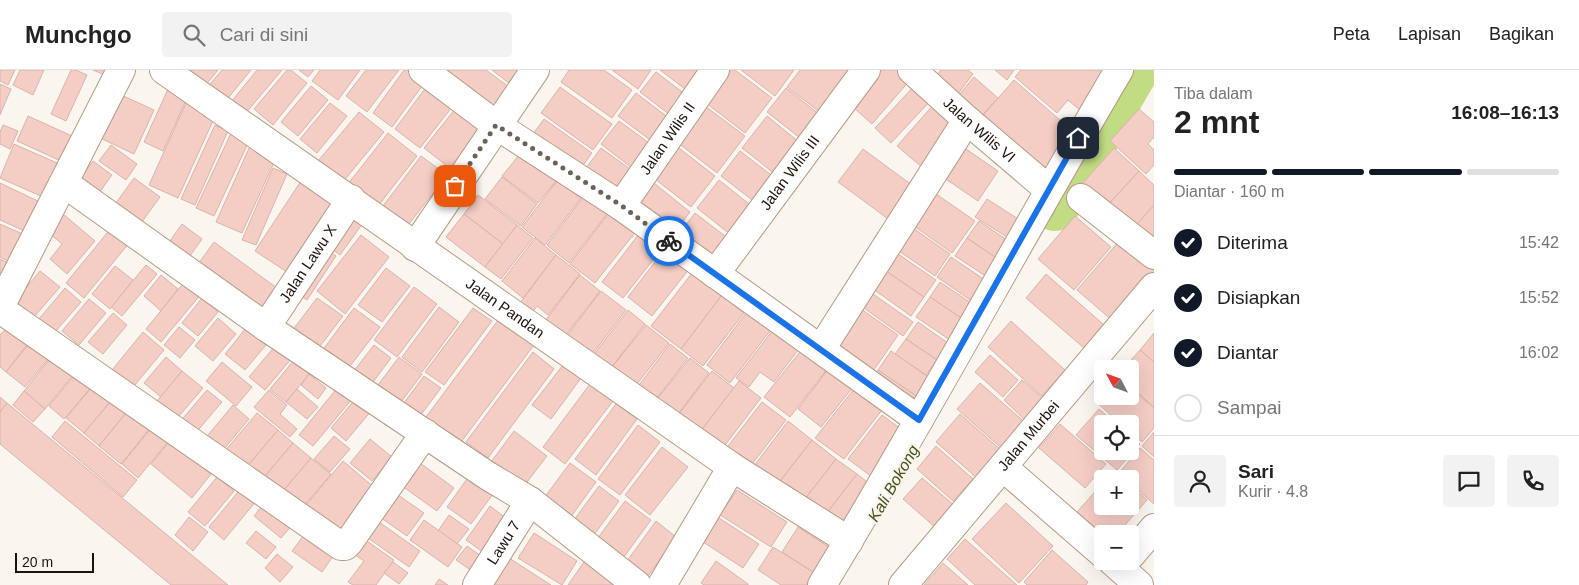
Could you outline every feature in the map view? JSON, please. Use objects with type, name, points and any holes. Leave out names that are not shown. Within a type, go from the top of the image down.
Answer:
[{"type":"street","points":[[121,70],[0,308],[341,546],[345,546],[349,542],[426,433]]},
{"type":"street","name":"Jalan Pandan","points":[[164,70],[732,467],[849,541]]},
{"type":"street","points":[[423,70],[496,125],[622,206],[919,420]]},
{"type":"street","points":[[415,246],[535,70]]},
{"type":"street","name":"Jalan Wilis II","points":[[622,206],[715,70]]},
{"type":"street","name":"Jalan Wilis III","points":[[715,274],[866,70]]},
{"type":"street","name":"Jalan Wilis VI","points":[[912,70],[1048,189]]},
{"type":"street","points":[[822,585],[919,420],[1048,189],[1119,70]]},
{"type":"street","points":[[821,349],[967,120]]},
{"type":"street","points":[[64,183],[266,327],[488,476],[530,500],[637,585]]},
{"type":"street","points":[[1081,198],[1154,255]]},
{"type":"street","name":"Jalan Lawu X","points":[[266,327],[351,200]]},
{"type":"street","name":"Jalan Murbei","points":[[903,585],[1154,287]]},
{"type":"street","points":[[662,585],[732,467]]},
{"type":"street","points":[[1003,467],[1094,545]]},
{"type":"street","name":"Lawu 7","points":[[477,585],[530,500]]},
{"type":"street","points":[[1139,545],[1154,528]]},
{"type":"building","points":[[0,70],[15,70],[8,85],[0,81]]},
{"type":"building","points":[[20,70],[44,70],[33,95],[13,85]]},
{"type":"building","points":[[71,70],[87,75],[66,121],[51,114]]},
{"type":"building","points":[[93,70],[110,70],[107,76]]},
{"type":"building","points":[[187,70],[218,70],[204,87]]},
{"type":"building","points":[[222,70],[251,70],[224,103],[207,88]]},
{"type":"building","points":[[257,70],[282,70],[245,114],[231,102]]},
{"type":"building","points":[[287,70],[291,70],[307,83],[273,125],[254,109]]},
{"type":"building","points":[[299,70],[314,70],[308,77]]},
{"type":"building","points":[[320,70],[360,70],[338,100],[312,81]]},
{"type":"building","points":[[366,70],[399,70],[367,112],[346,96]]},
{"type":"building","points":[[404,70],[418,70],[428,78],[392,127],[373,113]]},
{"type":"building","points":[[444,70],[486,70],[509,87],[489,114]]},
{"type":"building","points":[[492,70],[520,70],[510,84]]},
{"type":"building","points":[[569,70],[604,70],[632,90],[612,118],[561,82]]},
{"type":"building","points":[[612,70],[651,70],[638,89]]},
{"type":"building","points":[[660,70],[697,70],[706,77],[693,95]]},
{"type":"building","points":[[731,70],[735,70],[772,98],[745,133],[706,103]]},
{"type":"building","points":[[741,70],[794,70],[775,96]]},
{"type":"building","points":[[800,70],[848,70],[856,76],[825,116],[787,87]]},
{"type":"building","points":[[871,70],[900,70],[911,79],[872,124],[845,100]]},
{"type":"building","points":[[941,70],[968,70],[973,74],[957,95],[935,77]]},
{"type":"building","points":[[995,70],[1014,70],[1007,80]]},
{"type":"building","points":[[1021,70],[1099,70],[1109,78],[1081,111],[1068,100],[1057,113],[1015,77]]},
{"type":"building","points":[[656,72],[690,98],[674,118],[640,92]]},
{"type":"building","points":[[974,77],[998,98],[976,122],[953,102]]},
{"type":"building","points":[[1014,80],[1076,134],[1040,175],[978,121]]},
{"type":"building","points":[[430,82],[456,102],[420,148],[395,129]]},
{"type":"building","points":[[917,83],[933,98],[891,143],[875,128]]},
{"type":"building","points":[[0,84],[11,89],[0,115]]},
{"type":"building","points":[[311,86],[328,100],[298,136],[281,122]]},
{"type":"building","points":[[560,87],[612,124],[593,150],[541,113]]},
{"type":"building","points":[[786,88],[824,118],[805,142],[767,112]]},
{"type":"building","points":[[168,89],[187,98],[163,151],[144,142]]},
{"type":"building","points":[[117,93],[154,110],[134,154],[98,137]]},
{"type":"building","points":[[636,93],[674,122],[657,145],[618,116]]},
{"type":"building","points":[[187,101],[216,114],[178,198],[149,185]]},
{"type":"building","points":[[330,103],[347,116],[317,153],[300,139]]},
{"type":"building","points":[[935,103],[960,125],[923,168],[897,146]]},
{"type":"building","points":[[459,104],[486,125],[451,169],[424,148]]},
{"type":"building","points":[[705,106],[745,136],[717,173],[677,142]]},
{"type":"building","points":[[1139,109],[1154,122],[1154,137],[1148,144],[1154,150],[1154,165],[1146,174],[1110,141]]},
{"type":"building","points":[[359,112],[384,132],[338,188],[313,167]]},
{"type":"building","points":[[28,116],[72,136],[61,161],[17,141]]},
{"type":"building","points":[[767,116],[805,147],[780,178],[742,148]]},
{"type":"building","points":[[544,119],[592,153],[575,176],[527,142]]},
{"type":"building","points":[[619,121],[656,148],[637,172],[601,144]]},
{"type":"building","points":[[3,125],[18,131],[10,149],[0,144],[0,132]]},
{"type":"building","points":[[215,125],[228,131],[195,205],[181,199]]},
{"type":"building","points":[[232,131],[250,139],[214,216],[196,208]]},
{"type":"building","points":[[388,133],[417,156],[374,211],[344,189]]},
{"type":"building","points":[[14,144],[57,163],[43,197],[0,178]]},
{"type":"building","points":[[111,145],[137,164],[126,180],[99,161]]},
{"type":"building","points":[[675,145],[715,176],[691,207],[651,176]]},
{"type":"building","points":[[250,146],[276,158],[242,233],[216,222]]},
{"type":"building","points":[[601,148],[637,174],[617,201],[581,175]]},
{"type":"building","points":[[1114,148],[1139,171],[1106,207],[1081,185]]},
{"type":"building","points":[[863,149],[920,191],[895,224],[838,182]]},
{"type":"building","points":[[966,149],[998,171],[978,201],[937,173],[951,153],[959,159]]},
{"type":"building","points":[[740,151],[779,181],[760,206],[721,176]]},
{"type":"building","points":[[520,154],[556,181],[538,203],[502,176]]},
{"type":"building","points":[[421,156],[447,175],[402,233],[377,214]]},
{"type":"building","points":[[93,161],[112,175],[96,197],[77,183]]},
{"type":"building","points":[[273,168],[287,174],[256,245],[242,240]]},
{"type":"building","points":[[1139,171],[1154,185],[1154,205],[1131,231],[1106,207]]},
{"type":"building","points":[[502,177],[537,204],[521,226],[485,199]]},
{"type":"building","points":[[134,178],[160,197],[139,226],[113,207]]},
{"type":"building","points":[[649,179],[690,212],[671,237],[629,204]]},
{"type":"building","points":[[719,180],[758,211],[736,239],[697,208]]},
{"type":"building","points":[[301,181],[339,206],[293,276],[255,251]]},
{"type":"building","points":[[557,181],[581,198],[545,245],[522,227]]},
{"type":"building","points":[[0,183],[42,203],[29,233],[0,220]]},
{"type":"building","points":[[929,189],[975,221],[952,253],[907,221]]},
{"type":"building","points":[[478,195],[517,225],[503,244],[464,214]]},
{"type":"building","points":[[584,196],[607,214],[569,263],[547,245]]},
{"type":"building","points":[[987,199],[1026,224],[1015,242],[975,217]]},
{"type":"building","points":[[1154,205],[1154,252],[1131,231]]},
{"type":"building","points":[[612,209],[638,229],[595,283],[570,264]]},
{"type":"building","points":[[349,210],[365,220],[340,255],[325,244]]},
{"type":"building","points":[[695,213],[734,243],[714,269],[675,239]]},
{"type":"building","points":[[63,214],[95,241],[67,274],[50,259],[62,244],[48,232]]},
{"type":"building","points":[[464,214],[503,244],[485,267],[446,237]]},
{"type":"building","points":[[1075,216],[1111,247],[1074,290],[1038,259]]},
{"type":"building","points":[[979,221],[1010,242],[999,260],[967,238]]},
{"type":"building","points":[[0,224],[25,235],[13,263],[0,257]]},
{"type":"building","points":[[182,224],[202,239],[187,260],[167,245]]},
{"type":"building","points":[[907,224],[950,254],[935,276],[892,246]]},
{"type":"building","points":[[517,225],[533,238],[501,279],[485,267]]},
{"type":"building","points":[[112,227],[130,242],[84,298],[66,283]]},
{"type":"building","points":[[642,230],[664,246],[623,298],[602,282]]},
{"type":"building","points":[[361,235],[389,257],[345,314],[317,291]]},
{"type":"building","points":[[535,238],[556,255],[523,298],[502,281]]},
{"type":"building","points":[[967,238],[999,260],[987,277],[955,256]]},
{"type":"building","points":[[1120,240],[1154,270],[1154,277],[1114,322],[1077,290]]},
{"type":"building","points":[[214,242],[277,288],[259,313],[196,267]]},
{"type":"building","points":[[324,248],[336,256],[307,300],[295,292]]},
{"type":"building","points":[[665,249],[690,268],[652,316],[628,297]]},
{"type":"building","points":[[898,254],[936,280],[924,297],[886,271]]},
{"type":"building","points":[[556,255],[580,274],[548,315],[537,306],[530,316],[517,307]]},
{"type":"building","points":[[951,257],[991,284],[976,304],[937,277]]},
{"type":"building","points":[[0,259],[11,264],[0,287]]},
{"type":"building","points":[[146,265],[157,274],[122,316],[111,307]]},
{"type":"building","points":[[115,266],[133,280],[110,309],[92,294]]},
{"type":"building","points":[[386,268],[410,286],[382,322],[358,305]]},
{"type":"building","points":[[40,271],[60,287],[34,317],[15,301]]},
{"type":"building","points":[[886,271],[924,297],[911,316],[873,289]]},
{"type":"building","points":[[692,273],[722,295],[681,349],[651,326]]},
{"type":"building","points":[[1046,274],[1104,325],[1084,348],[1026,298]]},
{"type":"building","points":[[161,275],[178,289],[161,311],[144,296]]},
{"type":"building","points":[[580,275],[600,291],[565,336],[545,321]]},
{"type":"building","points":[[186,280],[202,293],[161,342],[146,329]]},
{"type":"building","points":[[940,282],[977,307],[967,322],[930,297]]},
{"type":"building","points":[[414,287],[437,304],[397,357],[374,340]]},
{"type":"building","points":[[65,288],[81,302],[55,332],[39,319]]},
{"type":"building","points":[[601,291],[626,310],[591,356],[566,337]]},
{"type":"building","points":[[873,294],[913,322],[903,336],[864,308]]},
{"type":"building","points":[[722,295],[744,313],[703,366],[681,349]]},
{"type":"building","points":[[930,297],[967,322],[953,342],[916,317]]},
{"type":"building","points":[[202,298],[218,312],[198,336],[182,323]]},
{"type":"building","points":[[317,298],[343,316],[317,350],[292,331]]},
{"type":"building","points":[[89,299],[106,313],[79,345],[62,331]]},
{"type":"building","points":[[439,307],[459,322],[422,372],[402,357]]},
{"type":"building","points":[[354,308],[380,327],[347,370],[322,351]]},
{"type":"building","points":[[473,308],[492,321],[444,385],[425,372]]},
{"type":"building","points":[[861,309],[898,335],[869,377],[832,351]]},
{"type":"building","points":[[628,310],[645,324],[610,369],[593,356]]},
{"type":"building","points":[[113,313],[127,325],[103,354],[88,342]]},
{"type":"building","points":[[746,313],[770,331],[730,383],[707,365]]},
{"type":"building","points":[[218,318],[236,334],[213,361],[195,346]]},
{"type":"building","points":[[499,319],[534,345],[461,442],[426,417]]},
{"type":"building","points":[[1011,321],[1065,370],[1042,396],[988,347]]},
{"type":"building","points":[[918,322],[948,343],[937,360],[906,339]]},
{"type":"building","points":[[10,324],[30,341],[6,372],[0,367],[0,335]]},
{"type":"building","points":[[646,325],[669,343],[637,384],[613,366]]},
{"type":"building","points":[[179,327],[195,340],[180,358],[164,345]]},
{"type":"building","points":[[246,328],[266,345],[245,370],[225,354]]},
{"type":"building","points":[[773,330],[798,350],[774,382],[760,372],[749,387],[736,378]]},
{"type":"building","points":[[143,332],[164,350],[129,392],[108,375]]},
{"type":"building","points":[[1154,333],[1154,362],[1140,350]]},
{"type":"building","points":[[906,339],[937,360],[926,375],[895,354]]},
{"type":"building","points":[[31,341],[50,357],[25,387],[6,372]]},
{"type":"building","points":[[670,344],[688,358],[657,398],[639,385]]},
{"type":"building","points":[[374,345],[391,358],[367,390],[350,376]]},
{"type":"building","points":[[275,346],[291,359],[265,390],[249,377]]},
{"type":"building","points":[[803,348],[828,368],[790,417],[764,397]]},
{"type":"building","points":[[57,350],[79,368],[45,409],[24,391]]},
{"type":"building","points":[[1140,350],[1154,362],[1154,407],[1139,394],[1139,360],[1131,360]]},
{"type":"building","points":[[891,351],[931,379],[919,398],[878,370]]},
{"type":"building","points":[[533,352],[554,369],[488,458],[466,442]]},
{"type":"building","points":[[990,355],[1018,380],[1003,397],[975,372]]},
{"type":"building","points":[[166,357],[182,371],[161,397],[144,383]]},
{"type":"building","points":[[399,357],[422,374],[395,410],[372,393]]},
{"type":"building","points":[[690,358],[709,373],[678,414],[658,398]]},
{"type":"building","points":[[295,359],[311,372],[286,402],[270,389]]},
{"type":"building","points":[[222,362],[252,387],[236,406],[206,381]]},
{"type":"building","points":[[563,365],[581,378],[551,419],[532,405]]},
{"type":"building","points":[[829,368],[853,387],[821,427],[798,409]]},
{"type":"building","points":[[878,370],[924,401],[916,413],[870,381]]},
{"type":"building","points":[[78,371],[94,384],[64,419],[49,406]]},
{"type":"building","points":[[182,371],[203,388],[174,422],[153,406]]},
{"type":"building","points":[[712,371],[734,388],[697,436],[675,419]]},
{"type":"building","points":[[309,374],[326,388],[318,399],[301,385]]},
{"type":"building","points":[[424,376],[441,388],[414,424],[398,411]]},
{"type":"building","points":[[593,380],[616,397],[565,464],[543,447]]},
{"type":"building","points":[[1022,380],[1046,401],[1027,422],[1004,400]]},
{"type":"building","points":[[97,381],[115,396],[84,433],[66,418]]},
{"type":"building","points":[[739,381],[761,398],[722,449],[700,432]]},
{"type":"building","points":[[980,383],[1029,426],[1006,452],[957,409]]},
{"type":"building","points":[[338,387],[352,399],[313,446],[299,435]]},
{"type":"building","points":[[297,389],[318,407],[307,419],[286,402]]},
{"type":"building","points":[[854,389],[882,410],[844,459],[815,438]]},
{"type":"building","points":[[207,390],[222,402],[193,436],[178,424]]},
{"type":"building","points":[[269,390],[287,405],[280,414],[297,429],[290,437],[254,407]]},
{"type":"building","points":[[24,391],[45,409],[33,422],[13,405]]},
{"type":"building","points":[[1139,395],[1154,408],[1154,428],[1142,442],[1139,440],[1139,415],[1111,415],[1100,405],[1139,405]]},
{"type":"building","points":[[115,396],[130,408],[99,446],[84,433]]},
{"type":"building","points":[[0,397],[7,403],[0,412]]},
{"type":"building","points":[[357,397],[372,410],[346,441],[331,428]]},
{"type":"building","points":[[762,402],[786,420],[749,468],[725,450]]},
{"type":"building","points":[[7,403],[228,585],[171,585],[0,444],[0,412]]},
{"type":"building","points":[[616,404],[637,419],[596,475],[575,459]]},
{"type":"building","points":[[233,405],[249,419],[219,455],[203,441]]},
{"type":"building","points":[[130,408],[152,426],[121,464],[99,446]]},
{"type":"building","points":[[1099,409],[1106,415],[1094,415],[1094,450],[1076,435]]},
{"type":"building","points":[[257,413],[278,430],[245,469],[224,452]]},
{"type":"building","points":[[960,414],[1001,450],[977,478],[936,442]]},
{"type":"building","points":[[882,415],[906,433],[872,477],[848,459]]},
{"type":"building","points":[[65,421],[137,480],[123,497],[52,437]]},
{"type":"building","points":[[788,421],[812,440],[778,484],[754,466]]},
{"type":"building","points":[[156,422],[173,436],[138,478],[122,464]]},
{"type":"building","points":[[1060,424],[1094,454],[1094,460],[1101,460],[1106,464],[1101,470],[1094,470],[1094,478],[1085,488],[1039,448]]},
{"type":"building","points":[[638,425],[660,442],[620,495],[598,479]]},
{"type":"building","points":[[278,430],[293,443],[260,482],[245,469]]},
{"type":"building","points":[[514,431],[547,456],[524,486],[491,462]]},
{"type":"building","points":[[1154,432],[1154,457],[1142,446]]},
{"type":"building","points":[[334,436],[350,449],[330,472],[314,459]]},
{"type":"building","points":[[370,439],[392,457],[372,481],[350,463]]},
{"type":"building","points":[[812,440],[836,459],[802,503],[778,484]]},
{"type":"building","points":[[170,441],[211,474],[192,498],[151,464]]},
{"type":"building","points":[[293,443],[311,458],[278,497],[260,482]]},
{"type":"building","points":[[936,446],[973,479],[953,501],[917,469]]},
{"type":"building","points":[[662,447],[688,467],[650,515],[625,495]]},
{"type":"building","points":[[1140,448],[1154,460],[1154,504],[1139,491],[1139,470],[1122,470],[1130,460],[1139,460]]},
{"type":"building","points":[[412,457],[454,488],[437,511],[395,481]]},
{"type":"building","points":[[311,458],[331,474],[298,513],[278,497]]},
{"type":"building","points":[[836,459],[857,474],[823,518],[802,503]]},
{"type":"building","points":[[1105,460],[1126,460],[1117,470]]},
{"type":"building","points":[[343,461],[376,489],[341,543],[302,510]]},
{"type":"building","points":[[570,463],[596,482],[570,518],[544,498]]},
{"type":"building","points":[[857,474],[876,489],[842,534],[823,518]]},
{"type":"building","points":[[469,476],[493,494],[471,524],[447,507]]},
{"type":"building","points":[[217,477],[234,491],[205,526],[188,512]]},
{"type":"building","points":[[922,478],[955,506],[936,528],[903,499]]},
{"type":"building","points":[[599,486],[619,501],[591,539],[571,524]]},
{"type":"building","points":[[242,487],[257,500],[224,540],[209,527]]},
{"type":"building","points":[[391,490],[424,513],[407,536],[374,513]]},
{"type":"building","points":[[737,490],[787,522],[771,547],[720,515]]},
{"type":"building","points":[[1094,493],[1094,515],[1134,515],[1125,525],[1094,525],[1094,527],[1077,512]]},
{"type":"building","points":[[1139,493],[1147,500],[1139,509]]},
{"type":"building","points":[[266,501],[293,524],[281,538],[254,516]]},
{"type":"building","points":[[625,501],[651,520],[618,565],[592,546]]},
{"type":"building","points":[[1006,503],[1053,546],[1019,583],[972,539]]},
{"type":"building","points":[[490,506],[511,522],[487,555],[466,540]]},
{"type":"building","points":[[449,515],[469,529],[457,544],[438,531]]},
{"type":"building","points":[[716,516],[759,544],[743,568],[700,540]]},
{"type":"building","points":[[189,517],[208,532],[193,551],[175,535]]},
{"type":"building","points":[[424,520],[462,547],[448,567],[410,540]]},
{"type":"building","points":[[656,521],[676,537],[643,583],[622,568]]},
{"type":"building","points":[[379,522],[420,551],[409,567],[368,538]]},
{"type":"building","points":[[798,527],[835,551],[819,576],[782,552]]},
{"type":"building","points":[[256,531],[276,547],[266,559],[246,543]]},
{"type":"building","points":[[307,531],[336,552],[322,572],[292,551]]},
{"type":"building","points":[[534,533],[577,561],[562,585],[518,558]]},
{"type":"building","points":[[364,539],[394,560],[376,585],[353,585],[348,582],[364,561],[354,554]]},
{"type":"building","points":[[965,539],[1017,585],[975,585],[947,559]]},
{"type":"building","points":[[467,546],[485,559],[475,573],[456,560]]},
{"type":"building","points":[[773,547],[821,577],[816,585],[781,585],[758,570]]},
{"type":"building","points":[[1052,550],[1088,582],[1086,585],[1027,585],[1024,582]]},
{"type":"building","points":[[277,554],[293,567],[280,582],[265,568]]},
{"type":"building","points":[[509,558],[551,585],[491,585]]},
{"type":"building","points":[[716,561],[748,585],[704,585],[701,583]]},
{"type":"building","points":[[393,562],[408,573],[399,584],[384,573]]},
{"type":"building","points":[[584,562],[619,585],[568,585]]},
{"type":"building","points":[[943,563],[968,585],[924,585]]},
{"type":"building","points":[[439,579],[448,585],[435,585]]},
{"type":"waterway","name":"Kali Bokong","points":[[1055,207],[1135,70]]},
{"type":"way so far","points":[[455,186],[496,125],[622,206],[669,241]]},
{"type":"route","points":[[669,241],[919,420],[1078,138]]}]
